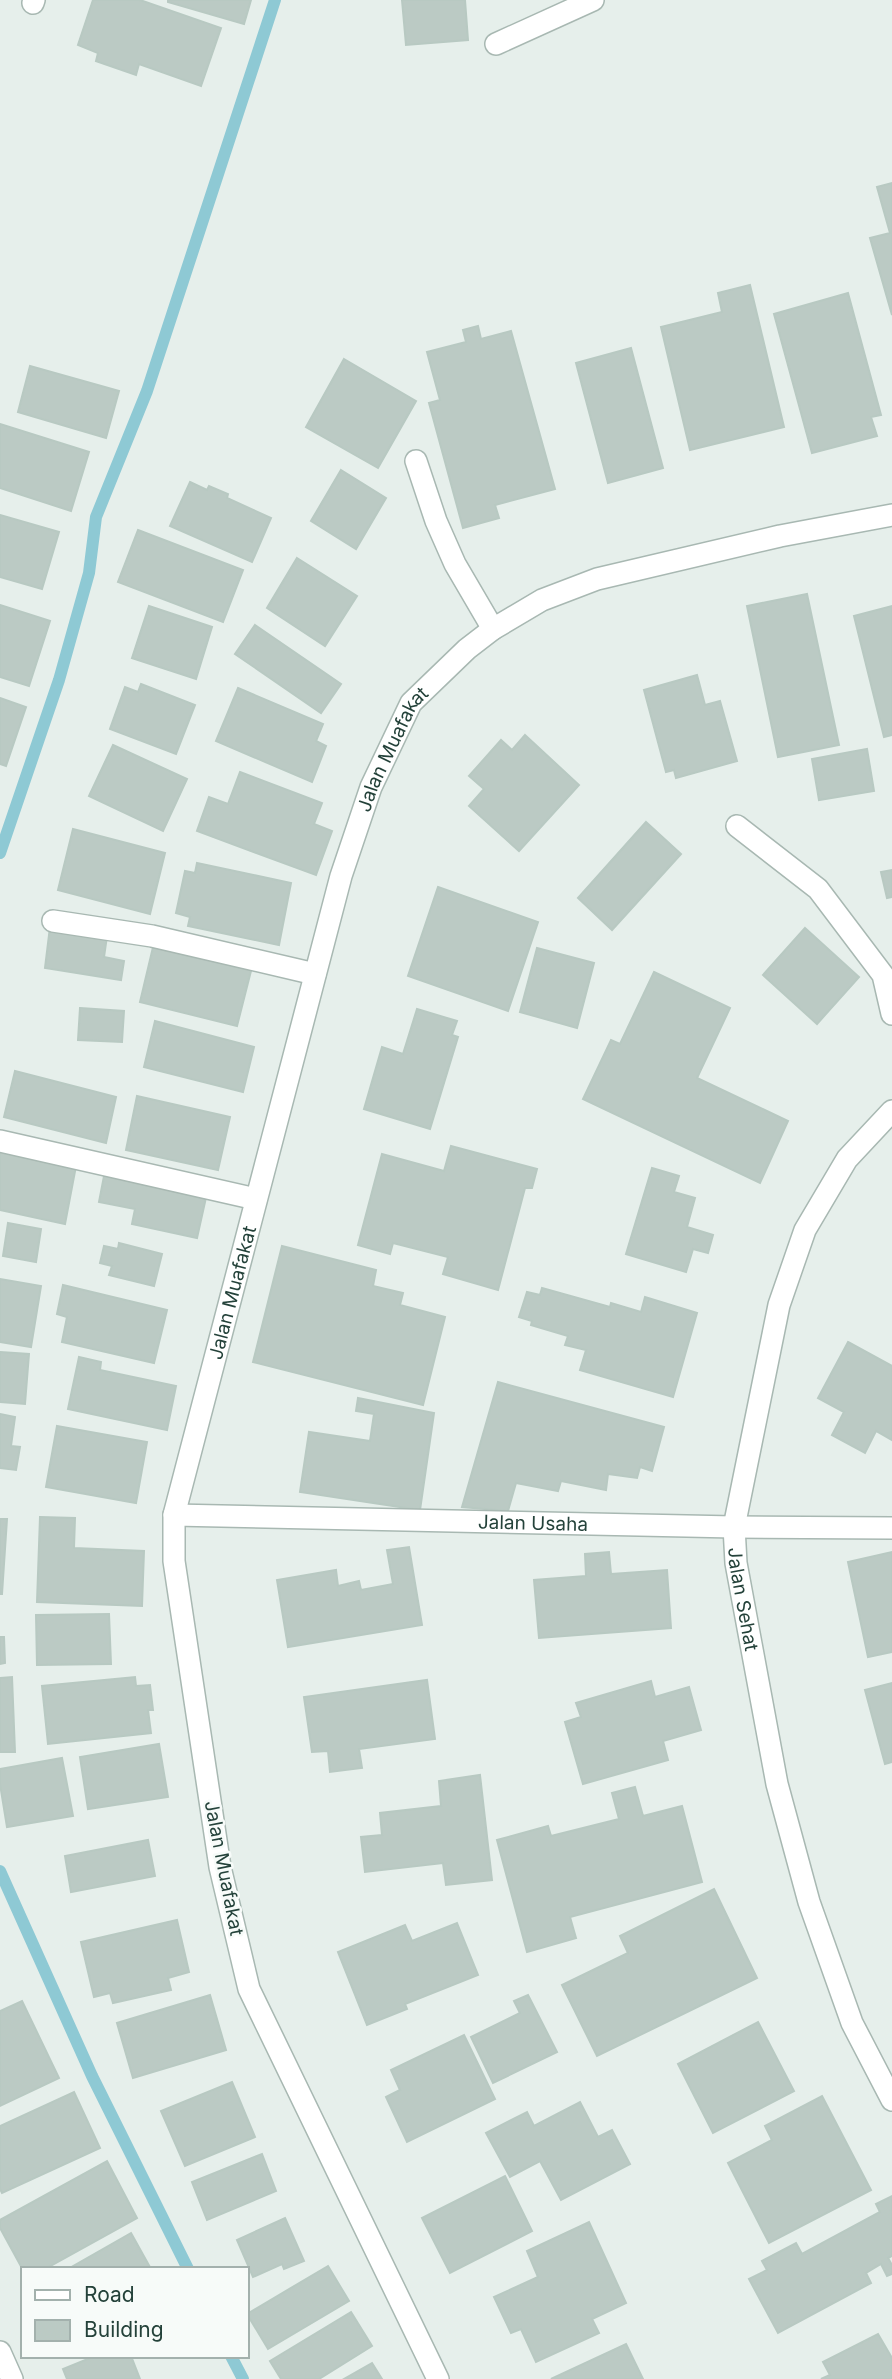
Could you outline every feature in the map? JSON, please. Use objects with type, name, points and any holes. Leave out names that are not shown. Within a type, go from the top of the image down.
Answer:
[{"type":"street","points":[[496,44],[593,0]]},
{"type":"street","points":[[416,461],[436,521],[455,564],[494,629]]},
{"type":"street","name":"Jalan Muafakat","points":[[438,2379],[249,1989],[220,1867],[174,1560],[174,1515],[341,876],[371,787],[411,702],[467,649],[542,600],[597,579],[780,536],[892,515]]},
{"type":"street","points":[[737,826],[818,889],[883,975],[892,1014]]},
{"type":"street","points":[[53,920],[152,936],[315,974]]},
{"type":"street","name":"Jalan Sehat","points":[[892,1111],[847,1159],[805,1230],[779,1305],[734,1527],[736,1563],[777,1784],[806,1888],[852,2023],[892,2100]]},
{"type":"street","points":[[0,1141],[256,1199]]},
{"type":"street","name":"Jalan Usaha","points":[[174,1515],[892,1528]]},
{"type":"street","points":[[0,2352],[12,2379]]},
{"type":"building","points":[[93,0],[140,0],[221,28],[201,86],[139,64],[136,75],[96,61],[98,53],[78,45]]},
{"type":"building","points":[[168,0],[251,0],[244,24]]},
{"type":"building","points":[[402,0],[465,0],[468,40],[406,45]]},
{"type":"building","points":[[892,183],[892,315],[870,238],[890,233],[877,187]]},
{"type":"building","points":[[750,285],[784,427],[690,450],[661,327],[722,312],[718,293]]},
{"type":"building","points":[[848,293],[881,415],[871,417],[877,436],[812,453],[774,314]]},
{"type":"building","points":[[478,326],[481,339],[511,331],[555,489],[495,505],[499,518],[463,528],[429,403],[440,400],[427,352],[466,342],[463,330]]},
{"type":"building","points":[[631,348],[663,468],[608,483],[576,363]]},
{"type":"building","points":[[344,359],[416,401],[378,468],[306,427]]},
{"type":"building","points":[[30,366],[119,391],[106,438],[18,412]]},
{"type":"building","points":[[0,424],[89,452],[71,511],[0,488]]},
{"type":"building","points":[[341,470],[386,498],[356,549],[311,521]]},
{"type":"building","points":[[190,482],[207,490],[209,486],[228,494],[227,498],[271,518],[252,562],[170,526]]},
{"type":"building","points":[[0,515],[59,532],[42,589],[0,577]]},
{"type":"building","points":[[138,530],[243,570],[223,622],[118,582]]},
{"type":"building","points":[[297,558],[357,596],[325,646],[267,608]]},
{"type":"building","points":[[807,594],[839,745],[778,757],[747,606]]},
{"type":"building","points":[[0,605],[50,621],[29,686],[0,677]]},
{"type":"building","points":[[149,606],[212,627],[196,679],[132,658]]},
{"type":"building","points":[[892,606],[892,735],[884,737],[854,616]]},
{"type":"building","points":[[255,625],[341,684],[321,713],[235,654]]},
{"type":"building","points":[[697,675],[705,705],[720,701],[737,761],[676,778],[674,770],[666,772],[644,690]]},
{"type":"building","points":[[141,684],[195,705],[176,754],[110,729],[125,687],[138,692]]},
{"type":"building","points":[[238,688],[323,724],[316,741],[326,746],[312,782],[216,741]]},
{"type":"building","points":[[0,698],[26,707],[6,766],[0,764]]},
{"type":"building","points":[[525,735],[579,785],[519,851],[469,806],[484,789],[469,776],[501,740],[512,750]]},
{"type":"building","points":[[113,745],[187,779],[163,831],[89,796]]},
{"type":"building","points":[[867,749],[874,791],[819,800],[812,759]]},
{"type":"building","points":[[240,772],[322,803],[314,824],[332,831],[316,875],[197,831],[209,797],[228,804]]},
{"type":"building","points":[[646,822],[681,854],[612,930],[578,898]]},
{"type":"building","points":[[73,829],[165,853],[150,914],[58,890]]},
{"type":"building","points":[[197,863],[291,883],[279,945],[188,926],[190,917],[176,913],[185,871],[195,873]]},
{"type":"building","points":[[892,870],[892,897],[887,898],[881,872]]},
{"type":"building","points":[[438,887],[538,922],[508,1011],[408,976]]},
{"type":"building","points":[[50,927],[107,936],[104,957],[124,961],[121,980],[45,968]]},
{"type":"building","points":[[805,928],[859,977],[817,1024],[763,975]]},
{"type":"building","points":[[154,943],[252,967],[237,1026],[140,1002]]},
{"type":"building","points":[[537,948],[594,963],[577,1028],[520,1012]]},
{"type":"building","points":[[654,972],[730,1008],[697,1078],[788,1121],[760,1183],[583,1099],[611,1040],[620,1044]]},
{"type":"building","points":[[80,1008],[124,1011],[122,1042],[78,1040]]},
{"type":"building","points":[[417,1009],[457,1021],[452,1035],[458,1037],[430,1129],[364,1109],[382,1047],[403,1054]]},
{"type":"building","points":[[155,1021],[254,1047],[243,1092],[144,1067]]},
{"type":"building","points":[[15,1071],[116,1097],[106,1143],[4,1117]]},
{"type":"building","points":[[137,1096],[230,1117],[218,1170],[126,1150]]},
{"type":"building","points":[[451,1146],[537,1169],[532,1188],[525,1188],[498,1290],[443,1274],[448,1257],[393,1243],[390,1254],[358,1245],[382,1154],[444,1171]]},
{"type":"building","points":[[0,1150],[76,1166],[65,1224],[0,1210]]},
{"type":"building","points":[[652,1168],[679,1176],[674,1192],[695,1198],[687,1227],[713,1235],[708,1253],[693,1249],[686,1272],[626,1254]]},
{"type":"building","points":[[105,1171],[207,1193],[197,1238],[132,1224],[135,1209],[99,1202]]},
{"type":"building","points":[[8,1223],[41,1229],[36,1262],[3,1256]]},
{"type":"building","points":[[119,1243],[162,1254],[154,1286],[109,1275],[112,1266],[100,1263],[104,1246],[118,1249]]},
{"type":"building","points":[[282,1246],[376,1270],[373,1286],[403,1293],[400,1305],[445,1317],[423,1405],[253,1362]]},
{"type":"building","points":[[0,1279],[41,1286],[31,1347],[0,1342]]},
{"type":"building","points":[[63,1285],[167,1310],[154,1363],[62,1342],[67,1317],[57,1314]]},
{"type":"building","points":[[542,1288],[610,1307],[611,1303],[641,1312],[645,1297],[697,1313],[673,1397],[580,1370],[586,1350],[565,1345],[568,1336],[531,1325],[532,1321],[519,1317],[527,1292],[540,1295]]},
{"type":"building","points":[[848,1342],[892,1366],[892,1440],[876,1431],[865,1453],[832,1435],[844,1412],[818,1398]]},
{"type":"building","points":[[0,1352],[29,1354],[25,1404],[0,1402]]},
{"type":"building","points":[[79,1357],[101,1362],[100,1370],[176,1386],[167,1430],[68,1409]]},
{"type":"building","points":[[498,1382],[664,1427],[652,1471],[640,1467],[637,1478],[608,1474],[606,1490],[561,1481],[558,1491],[516,1483],[508,1511],[462,1507]]},
{"type":"building","points":[[358,1398],[434,1413],[420,1510],[300,1492],[309,1432],[370,1441],[374,1414],[356,1411]]},
{"type":"building","points":[[0,1414],[15,1417],[11,1446],[20,1447],[16,1470],[0,1468]]},
{"type":"building","points":[[57,1426],[147,1442],[136,1503],[46,1487]]},
{"type":"building","points":[[40,1517],[75,1518],[74,1548],[144,1551],[142,1606],[37,1602]]},
{"type":"building","points":[[0,1519],[7,1519],[2,1594],[0,1594]]},
{"type":"building","points":[[409,1547],[422,1625],[288,1647],[277,1580],[336,1570],[338,1586],[359,1581],[361,1590],[393,1584],[387,1550]]},
{"type":"building","points":[[609,1552],[611,1574],[667,1570],[671,1628],[539,1638],[534,1580],[586,1576],[585,1554]]},
{"type":"building","points":[[892,1552],[892,1652],[868,1657],[848,1562]]},
{"type":"building","points":[[109,1614],[111,1664],[37,1665],[36,1615]]},
{"type":"building","points":[[0,1637],[4,1637],[5,1663],[0,1664]]},
{"type":"building","points":[[12,1677],[15,1752],[0,1752],[0,1678]]},
{"type":"building","points":[[135,1677],[136,1686],[150,1685],[153,1710],[148,1710],[151,1733],[48,1744],[42,1686]]},
{"type":"building","points":[[427,1680],[435,1739],[359,1749],[362,1768],[330,1772],[328,1751],[312,1752],[304,1697]]},
{"type":"building","points":[[651,1681],[655,1697],[689,1687],[701,1730],[663,1741],[668,1760],[583,1784],[565,1722],[581,1717],[576,1703]]},
{"type":"building","points":[[892,1683],[892,1762],[885,1764],[865,1690]]},
{"type":"building","points":[[159,1744],[168,1797],[88,1809],[80,1757]]},
{"type":"building","points":[[62,1758],[73,1816],[7,1827],[0,1769]]},
{"type":"building","points":[[480,1775],[492,1880],[446,1885],[443,1863],[365,1872],[361,1837],[382,1835],[380,1813],[441,1806],[439,1781]]},
{"type":"building","points":[[635,1787],[643,1816],[682,1806],[702,1882],[570,1917],[576,1938],[527,1952],[497,1840],[548,1826],[551,1836],[619,1819],[612,1793]]},
{"type":"building","points":[[148,1840],[155,1876],[71,1892],[65,1856]]},
{"type":"building","points":[[714,1889],[757,1978],[597,2056],[562,1985],[628,1953],[620,1936]]},
{"type":"building","points":[[177,1920],[189,1972],[168,1978],[171,1990],[113,2003],[110,1993],[94,1997],[81,1942]]},
{"type":"building","points":[[457,1923],[478,1975],[405,2004],[407,2009],[367,2025],[338,1952],[405,1925],[412,1941]]},
{"type":"building","points":[[210,1995],[226,2050],[133,2078],[117,2023]]},
{"type":"building","points":[[528,1995],[557,2052],[493,2083],[471,2037],[520,2013],[514,2001]]},
{"type":"building","points":[[22,2001],[59,2078],[0,2106],[0,2011]]},
{"type":"building","points":[[758,2022],[794,2091],[713,2133],[678,2064]]},
{"type":"building","points":[[464,2035],[495,2099],[407,2142],[386,2097],[400,2090],[391,2070]]},
{"type":"building","points":[[232,2082],[255,2137],[185,2166],[161,2111]]},
{"type":"building","points":[[74,2092],[100,2148],[2,2193],[0,2126]]},
{"type":"building","points":[[822,2096],[871,2190],[769,2243],[728,2163],[772,2140],[765,2126]]},
{"type":"building","points":[[580,2102],[598,2137],[612,2130],[630,2164],[561,2200],[540,2161],[510,2177],[486,2133],[527,2112],[534,2126]]},
{"type":"building","points":[[262,2154],[276,2191],[207,2220],[192,2182]]},
{"type":"building","points":[[107,2161],[137,2218],[49,2267],[21,2267],[0,2228],[0,2220]]},
{"type":"building","points":[[505,2176],[532,2231],[450,2273],[422,2218]]},
{"type":"building","points":[[892,2196],[892,2256],[888,2258],[892,2265],[892,2274],[887,2276],[881,2264],[866,2273],[871,2283],[778,2333],[749,2279],[767,2270],[762,2261],[796,2243],[802,2254],[880,2212],[876,2204]]},
{"type":"building","points":[[285,2218],[304,2261],[284,2269],[282,2264],[253,2277],[237,2240]]},
{"type":"building","points":[[589,2222],[626,2303],[592,2319],[599,2333],[536,2362],[521,2329],[511,2333],[494,2297],[538,2277],[527,2251]]},
{"type":"building","points":[[131,2233],[150,2267],[72,2267]]},
{"type":"building","points":[[328,2266],[349,2301],[268,2349],[248,2313]]},
{"type":"building","points":[[351,2312],[372,2346],[319,2379],[281,2379],[270,2361]]},
{"type":"building","points":[[878,2334],[892,2358],[892,2379],[821,2379],[830,2375],[823,2362]]},
{"type":"building","points":[[626,2344],[643,2379],[551,2379]]},
{"type":"building","points":[[90,2358],[132,2358],[140,2379],[67,2379],[63,2369]]},
{"type":"building","points":[[372,2363],[382,2379],[344,2379]]},
{"type":"waterway","points":[[0,853],[59,680],[89,573],[96,517],[147,391],[275,0]]},
{"type":"waterway","points":[[0,1871],[92,2076],[187,2267]]},
{"type":"waterway","points":[[232,2358],[243,2379]]}]
